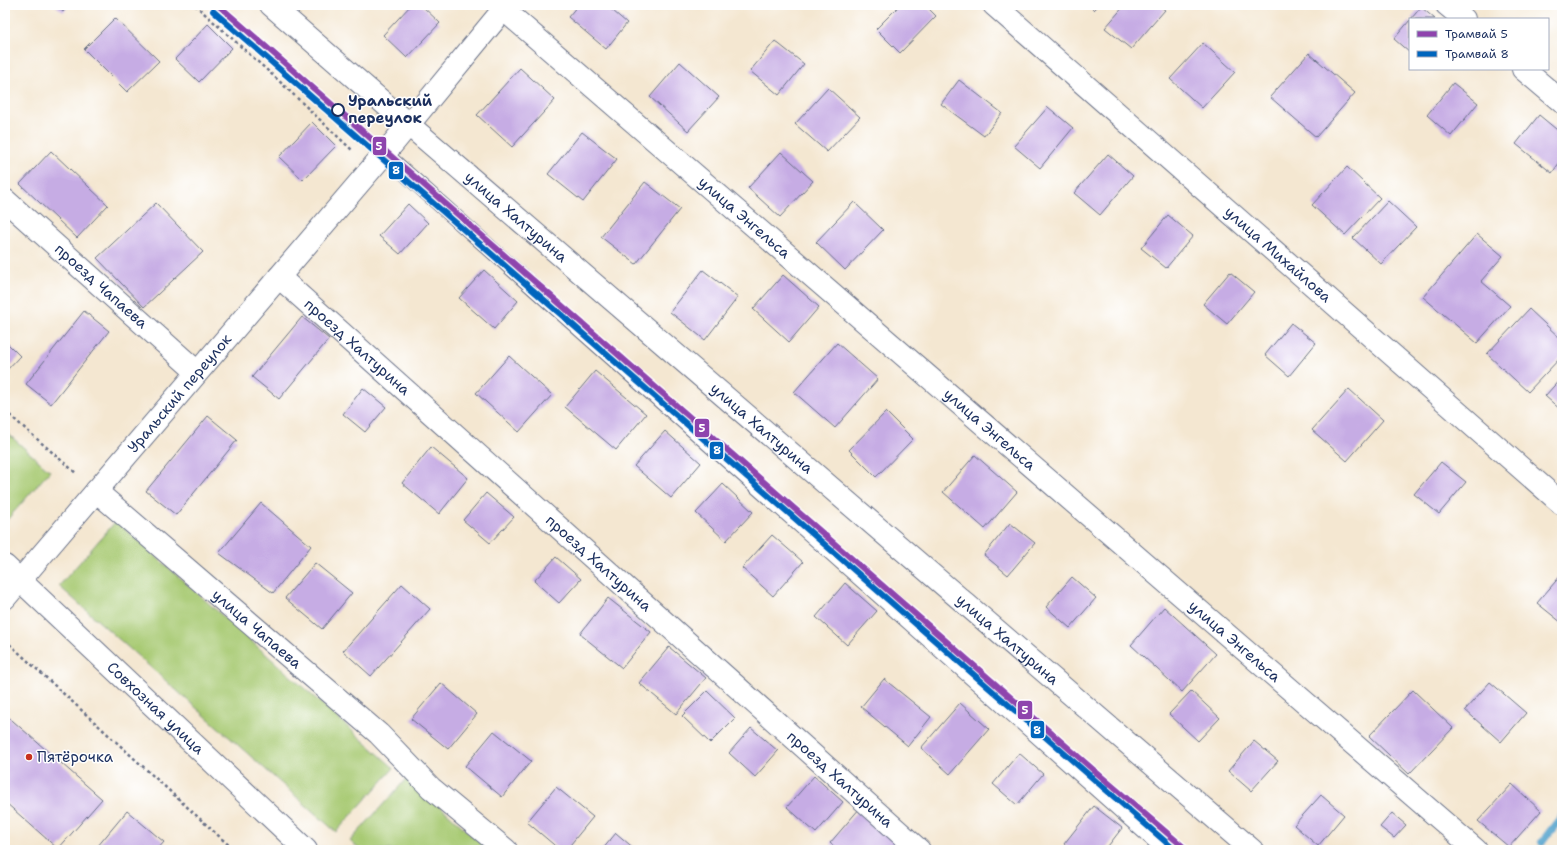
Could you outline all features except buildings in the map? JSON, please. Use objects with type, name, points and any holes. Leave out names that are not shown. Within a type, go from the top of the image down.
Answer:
[{"type":"street","name":"улица Халтурина","points":[[271,5],[1252,850]]},
{"type":"street","name":"улица Михайлова","points":[[994,5],[1562,504]]},
{"type":"street","points":[[1447,5],[1463,18]]},
{"type":"street","name":"Уральский переулок","points":[[5,598],[13,573],[96,491],[409,125],[505,7]]},
{"type":"street","name":"улица Энгельса","points":[[505,7],[1476,850]]},
{"type":"street","points":[[1524,70],[1562,102]]},
{"type":"street","name":"проезд Чапаева","points":[[5,200],[197,372]]},
{"type":"street","name":"проезд Халтурина","points":[[279,277],[919,850]]},
{"type":"street","name":"улица Чапаева","points":[[96,491],[379,734],[432,788],[506,850]]},
{"type":"street","name":"Совхозная улица","points":[[13,573],[306,850]]},
{"type":"lane","points":[[384,154],[1166,850]]},
{"type":"path","points":[[195,5],[354,151]]},
{"type":"path","points":[[5,411],[96,491]]},
{"type":"path","points":[[5,640],[234,850]]},
{"type":"green space","points":[[5,431],[50,471],[5,522]]},
{"type":"green space","points":[[116,521],[394,768],[336,832],[59,586]]},
{"type":"green space","points":[[408,777],[488,850],[360,850],[350,841]]},
{"type":"waterway","points":[[1542,842],[1562,816]]},
{"type":"tram line","name":"5","points":[[218,5],[1187,850]]},
{"type":"tram line","name":"8","points":[[213,11],[1175,850]]},
{"type":"place","name":"Уральский переулок","points":[[338,110]]},
{"type":"place","name":"Пятёрочка","points":[[29,757]]}]
